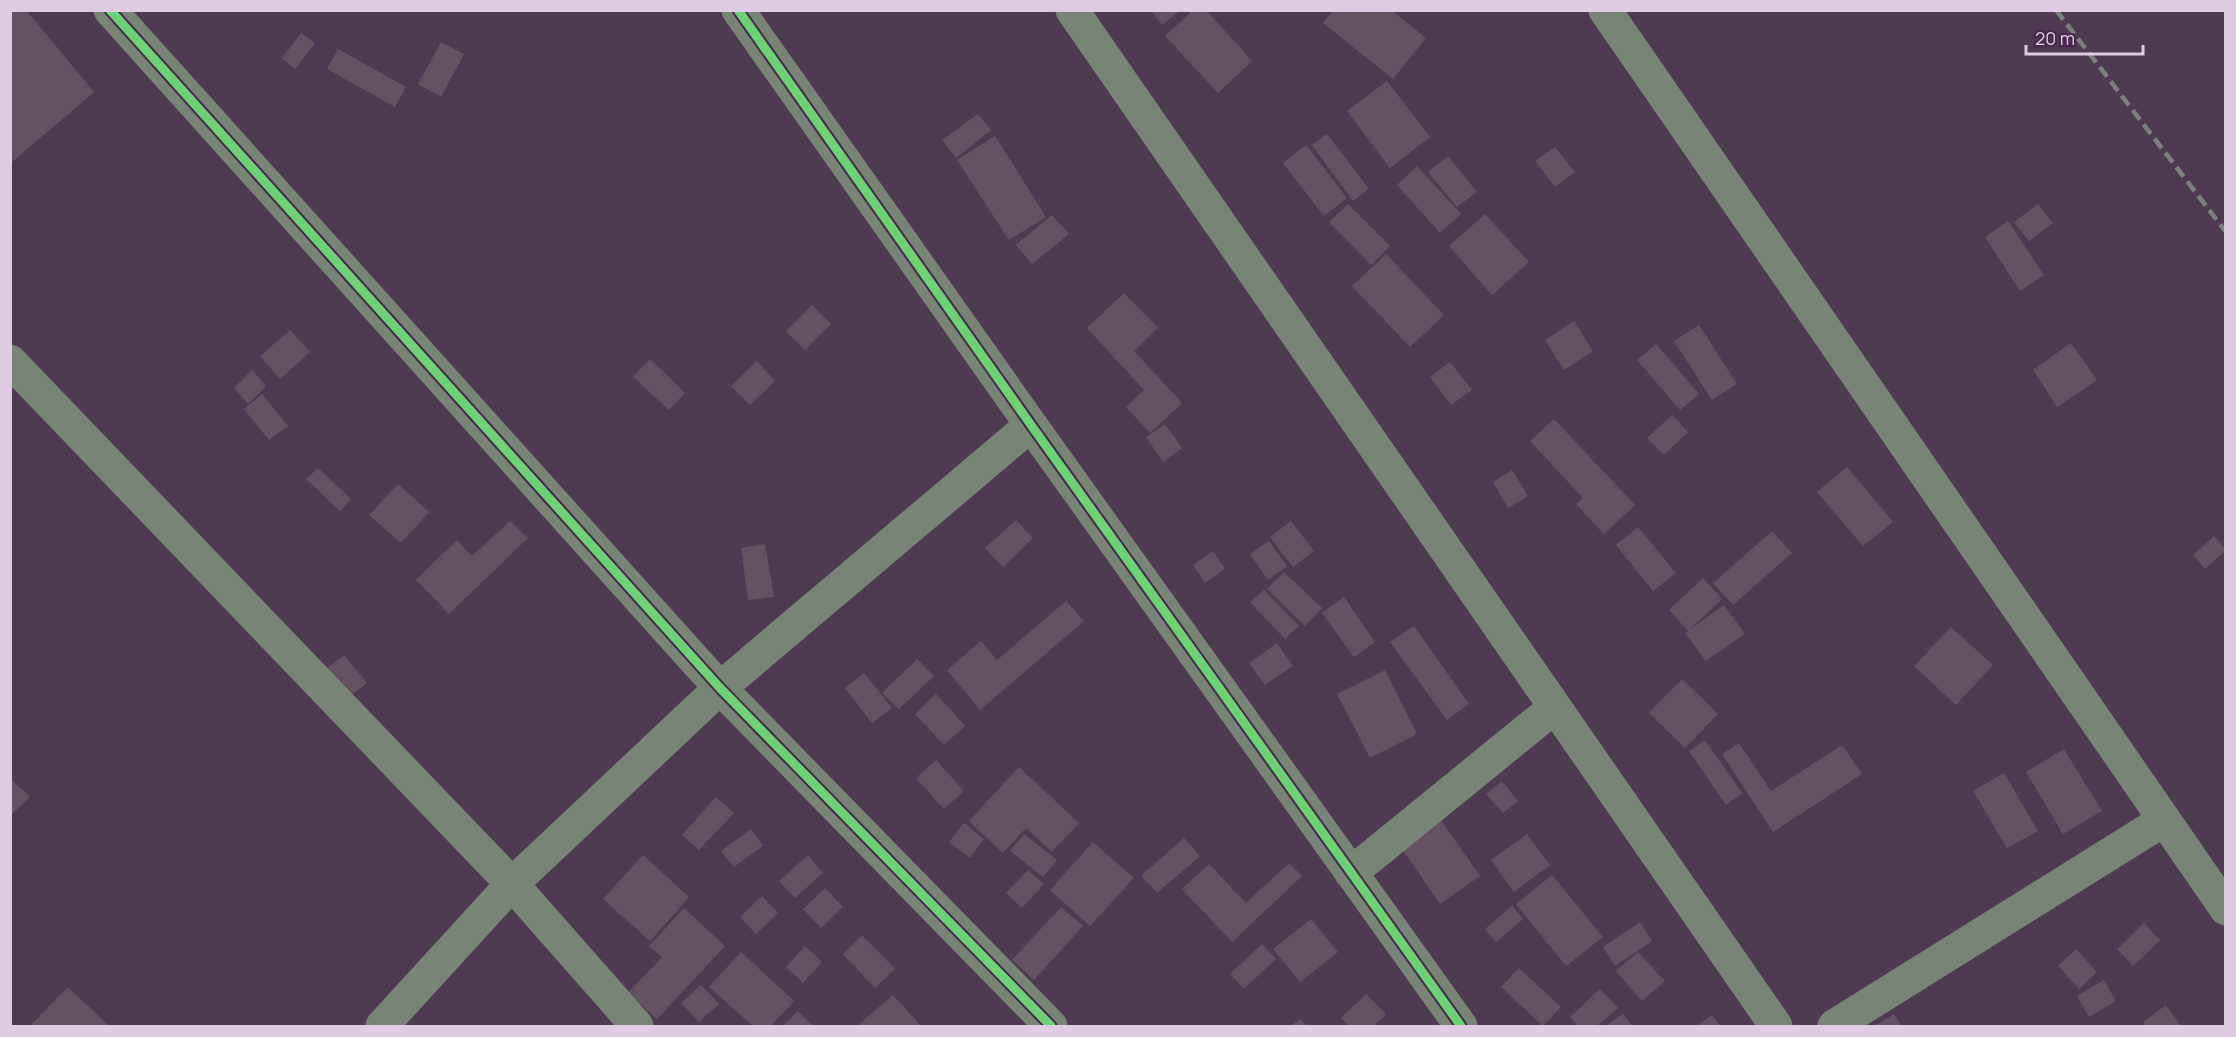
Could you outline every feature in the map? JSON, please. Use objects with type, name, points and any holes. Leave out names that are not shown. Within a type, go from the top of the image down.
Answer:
[{"type":"street","points":[[110,10],[720,688],[1051,1026]]},
{"type":"street","points":[[738,10],[1458,1025]]},
{"type":"street","points":[[1072,10],[1776,1026]]},
{"type":"street","points":[[1605,10],[2226,909]]},
{"type":"street","points":[[10,361],[512,884],[637,1026]]},
{"type":"street","points":[[382,1026],[512,884],[720,688],[1031,425]]},
{"type":"street","points":[[1351,873],[1555,706]]},
{"type":"street","points":[[1834,1026],[2164,820]]},
{"type":"building","points":[[10,10],[26,10],[94,92],[12,162],[10,160]]},
{"type":"building","points":[[1151,10],[1181,10],[1162,25]]},
{"type":"building","points":[[1193,10],[1206,10],[1252,61],[1218,93],[1165,36]]},
{"type":"building","points":[[1333,10],[1391,10],[1426,38],[1393,79],[1323,23]]},
{"type":"building","points":[[301,33],[315,43],[295,69],[282,58]]},
{"type":"building","points":[[441,42],[464,54],[441,97],[418,84]]},
{"type":"building","points":[[338,49],[406,87],[395,107],[327,69]]},
{"type":"building","points":[[1387,81],[1430,137],[1390,168],[1347,111]]},
{"type":"building","points":[[978,114],[991,130],[956,158],[942,140]]},
{"type":"building","points":[[1327,134],[1369,189],[1353,201],[1312,145]]},
{"type":"building","points":[[995,136],[1046,217],[1009,240],[957,160]]},
{"type":"building","points":[[1306,145],[1347,198],[1324,216],[1283,163]]},
{"type":"building","points":[[1555,147],[1575,172],[1555,187],[1535,161]]},
{"type":"building","points":[[1448,156],[1477,192],[1457,207],[1428,172]]},
{"type":"building","points":[[1417,166],[1461,214],[1440,233],[1397,185]]},
{"type":"building","points":[[1348,204],[1390,246],[1371,265],[1329,222]]},
{"type":"building","points":[[2038,204],[2053,223],[2029,241],[2014,222]]},
{"type":"building","points":[[1485,214],[1529,262],[1492,295],[1449,246]]},
{"type":"building","points":[[1052,215],[1069,234],[1032,264],[1016,245]]},
{"type":"building","points":[[2008,221],[2044,275],[2020,291],[1985,237]]},
{"type":"building","points":[[1386,254],[1444,315],[1410,347],[1352,286]]},
{"type":"building","points":[[1124,293],[1158,328],[1134,351],[1182,403],[1150,433],[1126,407],[1144,390],[1087,328]]},
{"type":"building","points":[[812,305],[831,324],[805,350],[786,331]]},
{"type":"building","points":[[1574,321],[1593,351],[1564,370],[1545,340]]},
{"type":"building","points":[[1699,325],[1737,384],[1712,400],[1674,341]]},
{"type":"building","points":[[290,330],[310,352],[280,379],[260,356]]},
{"type":"building","points":[[2071,343],[2097,380],[2057,407],[2033,370]]},
{"type":"building","points":[[1656,344],[1699,394],[1680,410],[1637,360]]},
{"type":"building","points":[[650,359],[685,393],[669,410],[633,377]]},
{"type":"building","points":[[757,361],[775,381],[750,405],[731,386]]},
{"type":"building","points":[[1450,362],[1472,390],[1451,405],[1430,377]]},
{"type":"building","points":[[252,370],[266,386],[248,404],[234,388]]},
{"type":"building","points":[[262,394],[288,426],[269,440],[244,409]]},
{"type":"building","points":[[1672,415],[1688,432],[1664,455],[1647,438]]},
{"type":"building","points":[[1554,419],[1635,505],[1604,534],[1576,504],[1583,498],[1530,441]]},
{"type":"building","points":[[1165,424],[1182,448],[1163,462],[1146,437]]},
{"type":"building","points":[[1847,467],[1893,522],[1863,546],[1817,492]]},
{"type":"building","points":[[318,468],[351,499],[340,511],[306,479]]},
{"type":"building","points":[[1512,470],[1528,496],[1508,508],[1493,482]]},
{"type":"building","points":[[398,484],[429,512],[401,543],[369,515]]},
{"type":"building","points":[[1016,520],[1033,538],[1003,567],[985,548]]},
{"type":"building","points":[[510,521],[528,538],[449,614],[416,580],[457,540],[472,556]]},
{"type":"building","points":[[1291,521],[1314,551],[1293,567],[1270,537]]},
{"type":"building","points":[[1638,527],[1676,573],[1653,591],[1616,545]]},
{"type":"building","points":[[1772,531],[1792,553],[1733,605],[1713,583]]},
{"type":"building","points":[[2214,536],[2226,550],[2205,569],[2193,555]]},
{"type":"building","points":[[1269,541],[1287,566],[1268,580],[1250,554]]},
{"type":"building","points":[[765,544],[774,597],[748,600],[741,548]]},
{"type":"building","points":[[1213,551],[1225,569],[1205,583],[1193,565]]},
{"type":"building","points":[[1284,572],[1322,608],[1305,626],[1267,589]]},
{"type":"building","points":[[1703,578],[1722,599],[1688,631],[1669,610]]},
{"type":"building","points":[[1264,590],[1299,626],[1285,639],[1250,602]]},
{"type":"building","points":[[1344,597],[1375,642],[1354,657],[1322,613]]},
{"type":"building","points":[[1066,601],[1084,621],[980,710],[947,670],[981,641],[997,660]]},
{"type":"building","points":[[1724,605],[1745,634],[1706,661],[1685,633]]},
{"type":"building","points":[[1414,626],[1469,704],[1447,720],[1390,642]]},
{"type":"building","points":[[1951,627],[1993,665],[1956,705],[1914,666]]},
{"type":"building","points":[[1277,643],[1293,666],[1265,685],[1249,663]]},
{"type":"building","points":[[344,655],[367,683],[349,697],[326,669]]},
{"type":"building","points":[[917,659],[934,676],[899,709],[882,693]]},
{"type":"building","points":[[1385,670],[1417,734],[1370,758],[1337,694]]},
{"type":"building","points":[[864,673],[892,708],[872,723],[845,688]]},
{"type":"building","points":[[1682,679],[1718,714],[1685,748],[1649,713]]},
{"type":"building","points":[[936,694],[965,726],[944,745],[915,714]]},
{"type":"building","points":[[1705,740],[1742,793],[1726,805],[1689,751]]},
{"type":"building","points":[[1739,743],[1771,791],[1842,745],[1862,774],[1773,832],[1722,754]]},
{"type":"building","points":[[2064,749],[2102,811],[2063,834],[2026,772]]},
{"type":"building","points":[[936,760],[964,791],[944,809],[916,778]]},
{"type":"building","points":[[1019,767],[1079,823],[1052,852],[1026,828],[1003,853],[969,821]]},
{"type":"building","points":[[2004,773],[2038,831],[2007,848],[1973,791]]},
{"type":"building","points":[[10,778],[30,797],[10,816]]},
{"type":"building","points":[[1502,781],[1518,801],[1503,813],[1486,794]]},
{"type":"building","points":[[716,797],[734,813],[699,850],[682,835]]},
{"type":"building","points":[[1438,816],[1480,876],[1440,904],[1398,843]]},
{"type":"building","points":[[964,823],[984,839],[970,858],[949,842]]},
{"type":"building","points":[[751,829],[763,846],[734,867],[721,851]]},
{"type":"building","points":[[1024,834],[1057,860],[1043,877],[1010,851]]},
{"type":"building","points":[[1527,834],[1550,865],[1514,892],[1491,860]]},
{"type":"building","points":[[1184,838],[1200,856],[1157,893],[1141,876]]},
{"type":"building","points":[[1093,842],[1134,878],[1090,926],[1050,890]]},
{"type":"building","points":[[643,855],[689,897],[650,941],[603,899]]},
{"type":"building","points":[[808,855],[823,873],[795,898],[779,881]]},
{"type":"building","points":[[1289,863],[1302,876],[1232,942],[1182,889],[1209,864],[1246,903]]},
{"type":"building","points":[[1028,870],[1044,884],[1022,908],[1006,893]]},
{"type":"building","points":[[1552,875],[1603,937],[1566,966],[1516,904]]},
{"type":"building","points":[[825,888],[843,907],[821,928],[803,909]]},
{"type":"building","points":[[762,896],[778,913],[756,934],[740,917]]},
{"type":"building","points":[[1512,906],[1523,919],[1496,942],[1485,929]]},
{"type":"building","points":[[1061,907],[1083,926],[1034,980],[1012,960]]},
{"type":"building","points":[[684,908],[725,946],[657,1019],[628,993],[662,957],[649,946]]},
{"type":"building","points":[[1311,919],[1338,952],[1300,982],[1273,949]]},
{"type":"building","points":[[1640,922],[1652,941],[1615,966],[1603,947]]},
{"type":"building","points":[[2144,923],[2160,940],[2133,966],[2117,949]]},
{"type":"building","points":[[862,935],[895,969],[875,988],[843,954]]},
{"type":"building","points":[[1262,944],[1276,959],[1244,989],[1230,974]]},
{"type":"building","points":[[805,946],[822,962],[803,983],[786,967]]},
{"type":"building","points":[[2076,949],[2097,972],[2079,989],[2058,966]]},
{"type":"building","points":[[741,952],[794,1001],[771,1026],[753,1026],[709,987]]},
{"type":"building","points":[[1638,952],[1665,981],[1642,1001],[1616,971]]},
{"type":"building","points":[[1519,968],[1561,1007],[1543,1026],[1501,987]]},
{"type":"building","points":[[2104,980],[2116,1001],[2089,1017],[2077,996]]},
{"type":"building","points":[[701,985],[719,1004],[699,1022],[681,1003]]},
{"type":"building","points":[[68,987],[109,1026],[30,1026]]},
{"type":"building","points":[[1600,989],[1618,1008],[1597,1026],[1578,1026],[1570,1017]]},
{"type":"building","points":[[1366,994],[1386,1014],[1374,1026],[1349,1026],[1341,1018]]},
{"type":"building","points":[[893,995],[921,1026],[858,1025]]},
{"type":"building","points":[[2166,1005],[2181,1026],[2146,1026],[2143,1022]]},
{"type":"building","points":[[798,1011],[813,1026],[783,1026]]},
{"type":"building","points":[[1623,1014],[1632,1026],[1605,1026]]},
{"type":"building","points":[[1894,1014],[1902,1026],[1874,1026]]},
{"type":"building","points":[[1712,1015],[1720,1026],[1696,1026]]},
{"type":"building","points":[[1300,1019],[1307,1026],[1291,1026]]},
{"type":"railway","points":[[2056,10],[2226,232]]},
{"type":"cycle path","points":[[110,10],[720,688],[1051,1026]]},
{"type":"cycle path","points":[[738,10],[1031,425],[1461,1026]]}]
